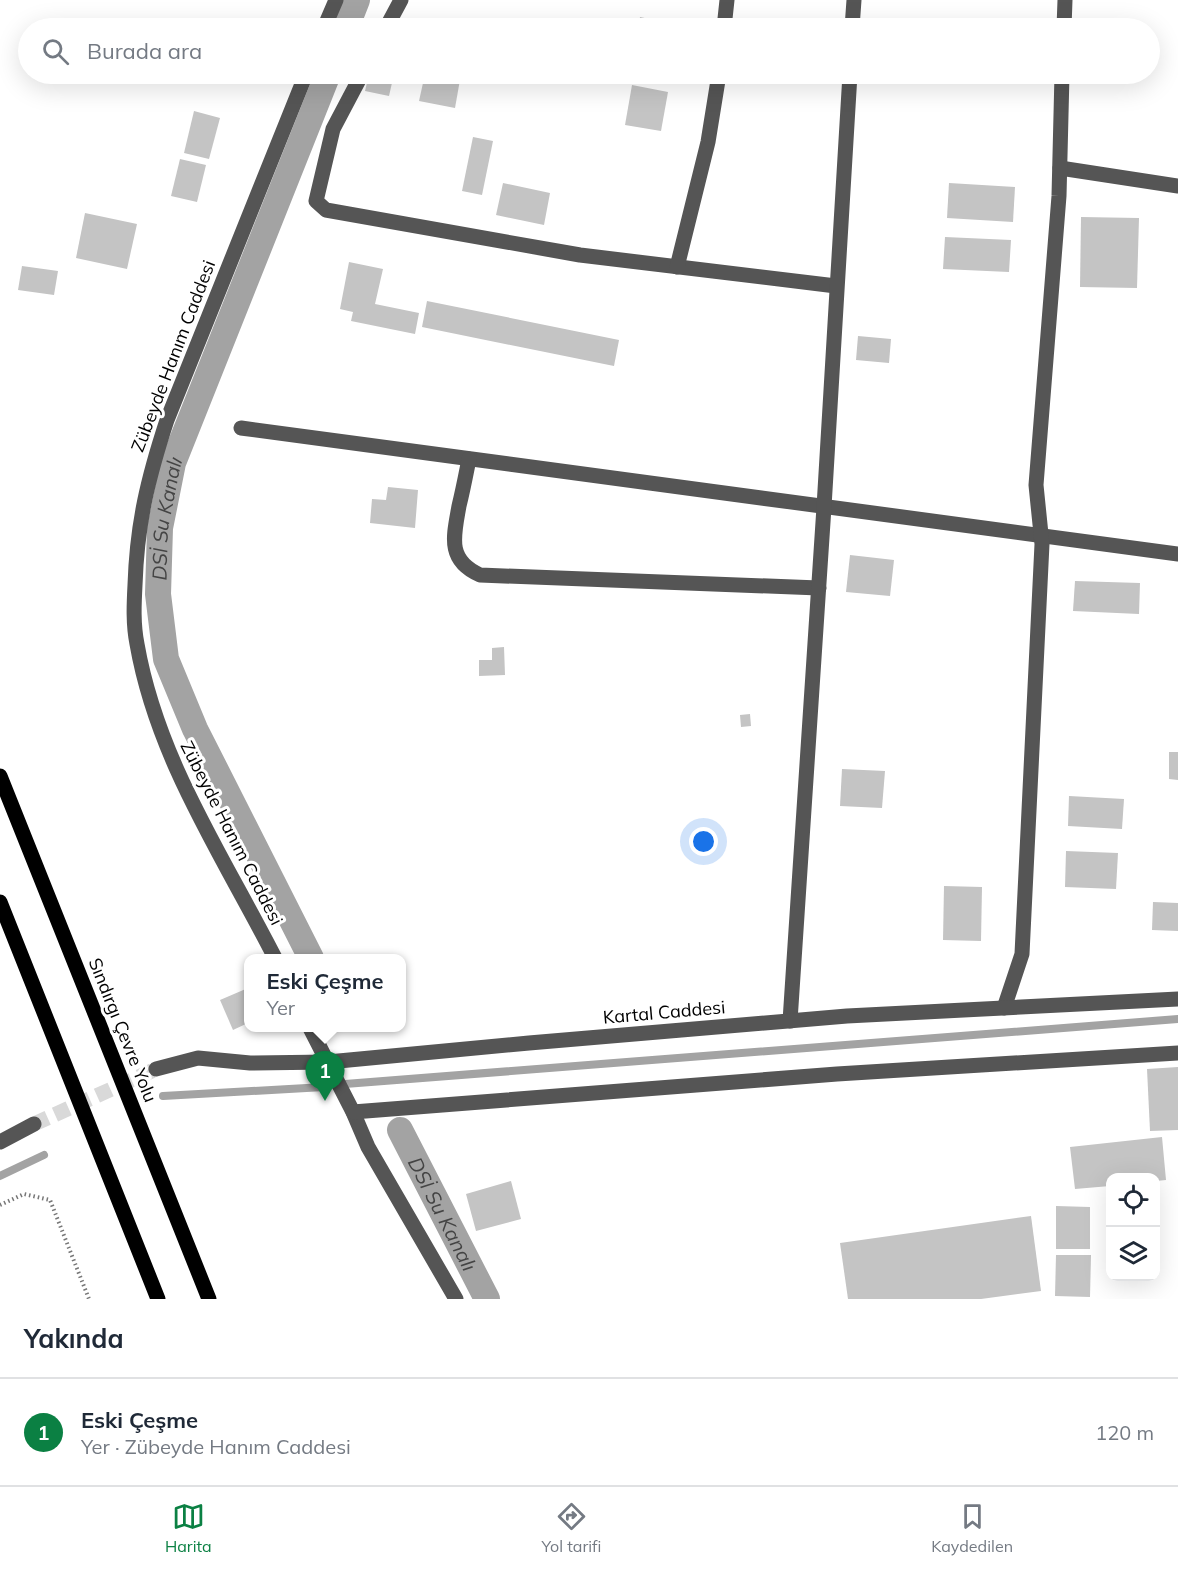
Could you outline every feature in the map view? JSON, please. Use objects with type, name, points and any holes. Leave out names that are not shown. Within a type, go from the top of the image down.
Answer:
[{"type":"main road","name":"Sındırgı Çevre Yolu","points":[[0,776],[209,1299]]},
{"type":"main road","points":[[0,902],[158,1299]]},
{"type":"street","points":[[328,18],[336,0]]},
{"type":"street","points":[[391,18],[401,0]]},
{"type":"street","points":[[725,18],[728,0]]},
{"type":"street","points":[[853,18],[854,0]]},
{"type":"street","points":[[1064,18],[1065,0]]},
{"type":"street","name":"Zübeyde Hanım Caddesi","points":[[273,954],[183,786],[162,738],[150,702],[136,642],[135,595],[140,517],[149,474],[167,420],[302,84]]},
{"type":"street","points":[[357,84],[333,129],[321,172],[316,201],[326,210],[580,255],[836,286]]},
{"type":"street","points":[[677,267],[708,142],[717,84]]},
{"type":"street","points":[[790,1021],[849,84]]},
{"type":"street","points":[[1004,1008],[1022,954],[1038,649],[1041,536],[1036,485],[1060,168],[1062,84]]},
{"type":"street","points":[[1060,168],[1178,186]]},
{"type":"street","points":[[241,428],[1178,554]]},
{"type":"street","points":[[469,459],[453,540],[459,560],[471,571],[480,575],[819,588]]},
{"type":"street","name":"Kartal Caddesi","points":[[156,1069],[198,1058],[250,1063],[328,1062],[790,1021],[1178,999]]},
{"type":"street","points":[[312,1032],[353,1112],[368,1147],[456,1299]]},
{"type":"street","points":[[353,1112],[837,1074],[1178,1053]]},
{"type":"street","points":[[0,1142],[34,1124]]},
{"type":"path","points":[[0,1205],[24,1194],[50,1200],[89,1299]]},
{"type":"building","points":[[367,84],[392,84],[389,96],[365,91]]},
{"type":"building","points":[[423,84],[459,84],[455,108],[419,101]]},
{"type":"building","points":[[632,85],[668,92],[661,131],[625,125]]},
{"type":"building","points":[[194,111],[220,118],[209,159],[184,153]]},
{"type":"building","points":[[473,137],[493,141],[482,195],[462,191]]},
{"type":"building","points":[[180,159],[206,165],[197,202],[171,196]]},
{"type":"building","points":[[503,183],[550,193],[544,225],[496,215]]},
{"type":"building","points":[[949,183],[1015,187],[1013,222],[947,218]]},
{"type":"building","points":[[85,213],[137,224],[127,269],[76,258]]},
{"type":"building","points":[[1081,217],[1139,218],[1137,288],[1080,287]]},
{"type":"building","points":[[945,237],[1011,240],[1009,272],[943,269]]},
{"type":"building","points":[[349,262],[383,269],[375,304],[419,313],[415,334],[351,321],[353,312],[340,309]]},
{"type":"building","points":[[22,266],[58,271],[54,295],[18,290]]},
{"type":"building","points":[[427,301],[619,340],[614,366],[422,327]]},
{"type":"building","points":[[858,336],[891,339],[889,363],[856,360]]},
{"type":"building","points":[[388,487],[418,490],[415,528],[370,523],[372,499],[386,500]]},
{"type":"building","points":[[850,555],[894,560],[890,596],[846,592]]},
{"type":"building","points":[[1075,581],[1140,583],[1139,614],[1073,611]]},
{"type":"building","points":[[504,647],[505,675],[479,676],[479,660],[492,660],[492,648]]},
{"type":"building","points":[[750,714],[751,726],[741,727],[740,715]]},
{"type":"building","points":[[1169,752],[1178,752],[1178,780],[1169,779]]},
{"type":"building","points":[[842,769],[885,771],[882,808],[840,806]]},
{"type":"building","points":[[1069,796],[1124,799],[1122,829],[1068,826]]},
{"type":"building","points":[[1066,851],[1118,853],[1116,889],[1065,887]]},
{"type":"building","points":[[944,886],[982,887],[981,941],[943,940]]},
{"type":"building","points":[[1153,902],[1178,903],[1178,931],[1152,930]]},
{"type":"building","points":[[244,990],[244,1025],[233,1030],[220,1000]]},
{"type":"building","points":[[1178,1067],[1178,1130],[1150,1131],[1147,1069]]},
{"type":"building","points":[[1162,1137],[1166,1180],[1160,1181],[1160,1173],[1106,1173],[1106,1186],[1075,1189],[1070,1147]]},
{"type":"building","points":[[511,1181],[521,1219],[476,1231],[466,1194]]},
{"type":"building","points":[[1056,1206],[1090,1207],[1090,1249],[1056,1249]]},
{"type":"building","points":[[1031,1216],[1041,1291],[981,1299],[848,1299],[840,1243]]},
{"type":"building","points":[[1056,1255],[1091,1255],[1090,1297],[1055,1296]]},
{"type":"waterway","name":"DSİ Su Kanalı","points":[[350,18],[357,0]]},
{"type":"waterway","name":"DSİ Su Kanalı","points":[[309,954],[195,729],[166,659],[158,594],[160,528],[173,463],[324,84]]},
{"type":"waterway","points":[[345,1084],[1178,1019]]},
{"type":"waterway","points":[[163,1096],[324,1087]]},
{"type":"waterway","name":"DSİ Su Kanalı","points":[[400,1130],[487,1299]]},
{"type":"waterway","points":[[0,1176],[44,1155]]},
{"type":"tunnel","points":[[34,1124],[156,1069]]},
{"type":"place","name":"Eski Çeşme","points":[[325,1101]]}]
